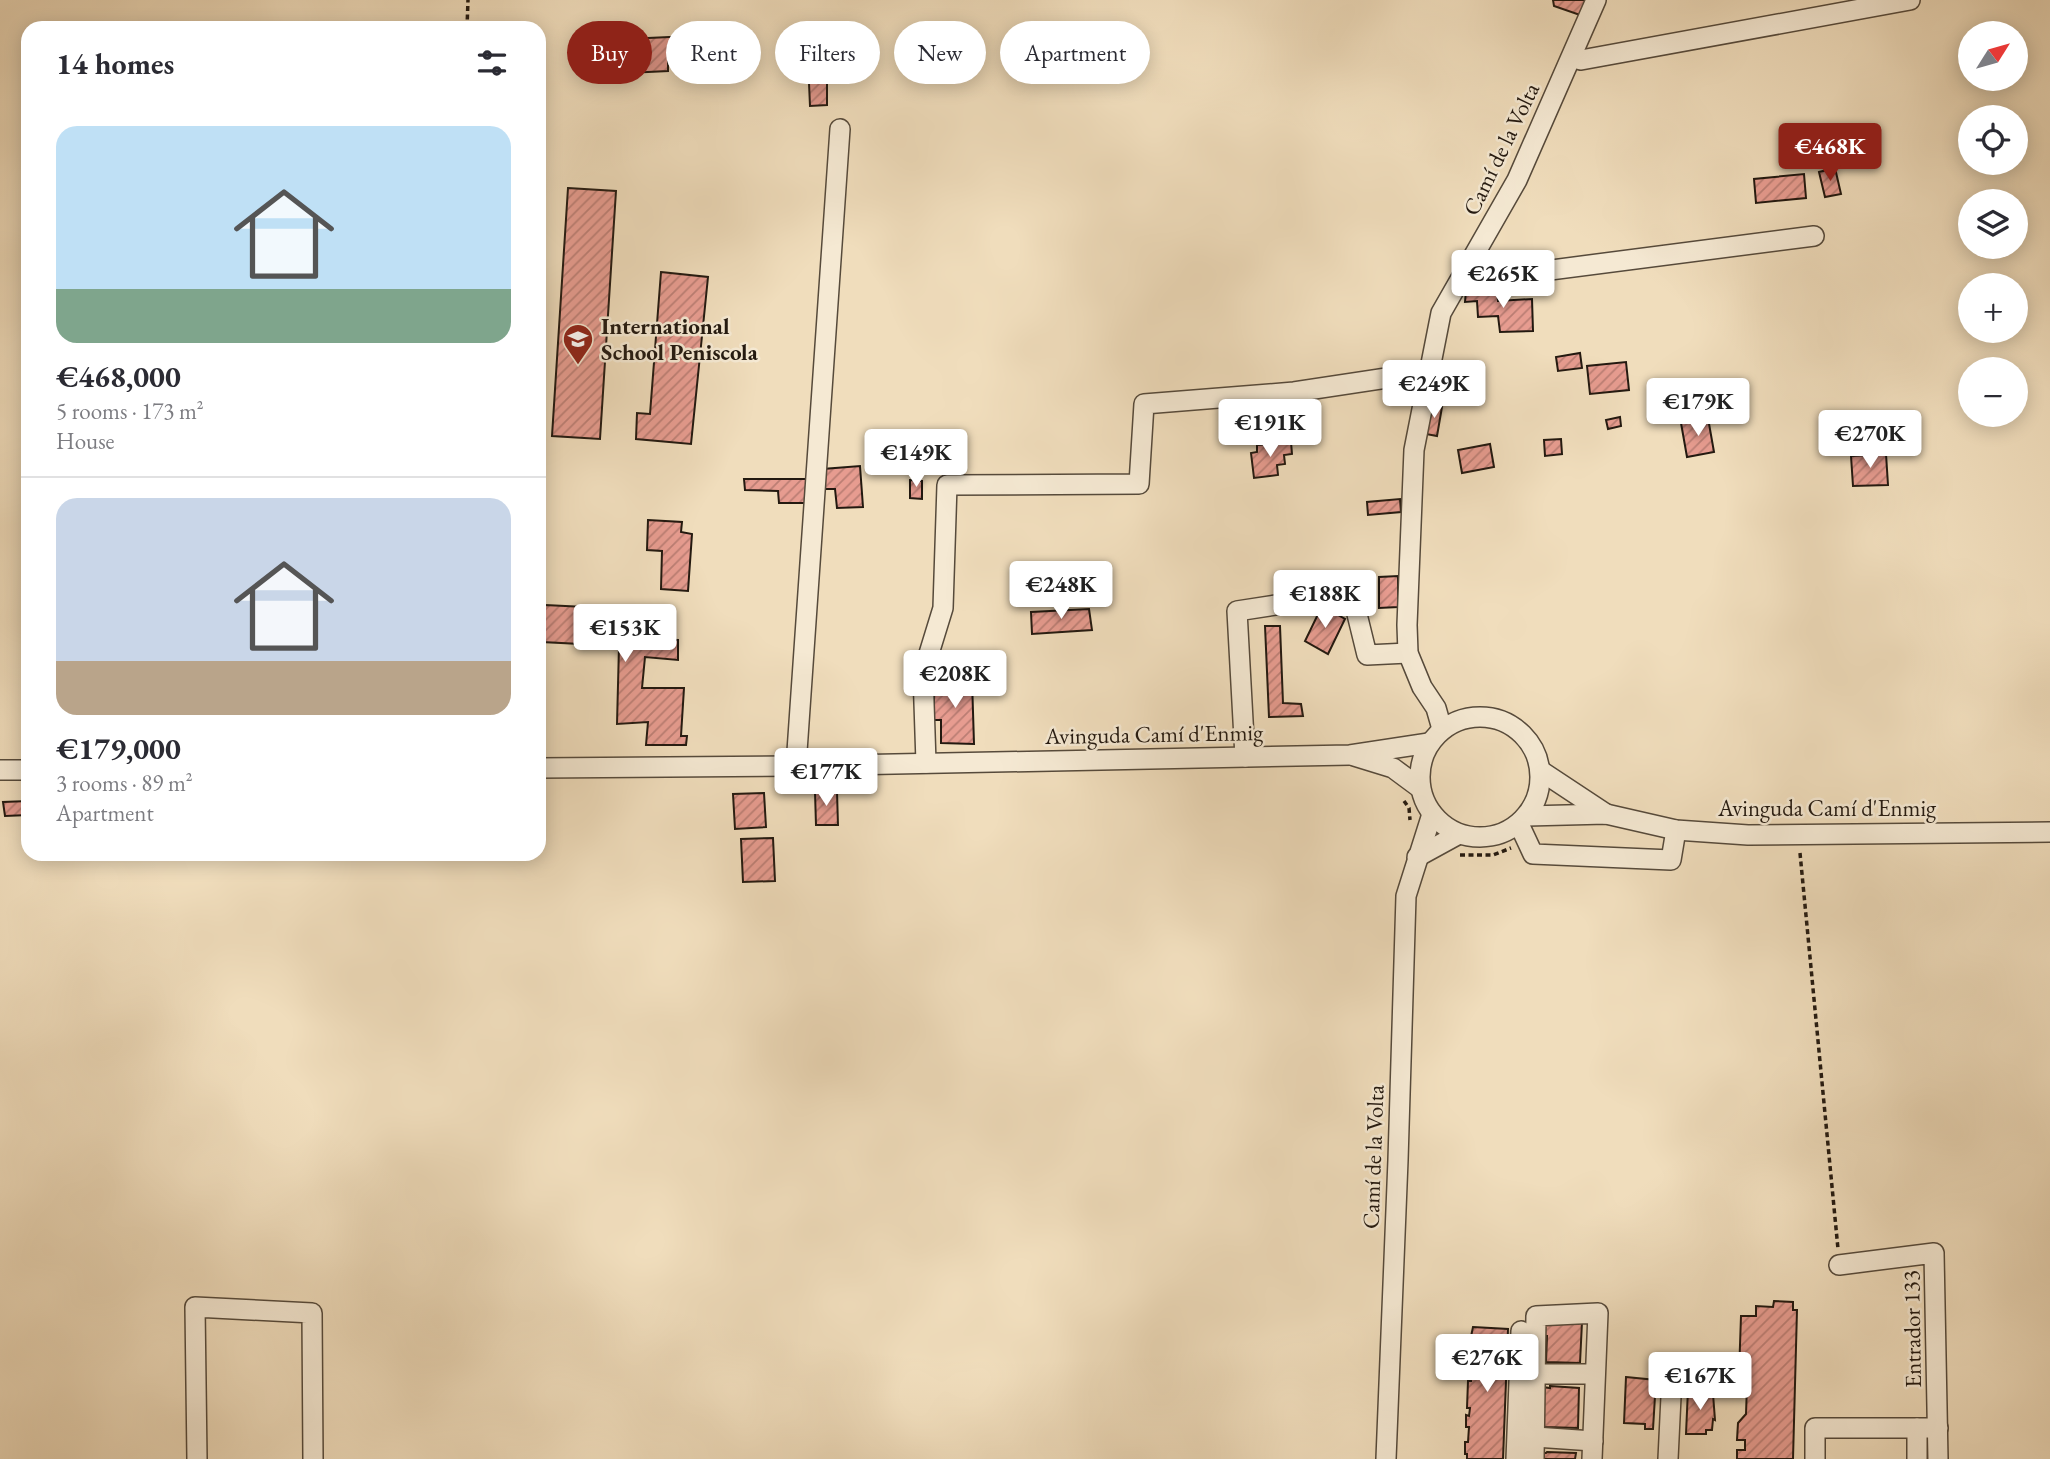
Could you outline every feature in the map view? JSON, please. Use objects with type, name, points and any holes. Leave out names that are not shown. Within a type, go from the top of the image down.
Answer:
[{"type":"street","name":"Camí de la Volta","points":[[1435,736],[1436,708],[1422,687],[1408,653],[1415,450],[1441,313],[1517,180],[1596,0]]},
{"type":"street","points":[[1572,57],[1581,60],[1910,0]]},
{"type":"street","points":[[796,766],[840,129]]},
{"type":"street","points":[[1461,279],[1489,278],[1814,236]]},
{"type":"street","points":[[926,763],[923,673],[943,608],[947,485],[1139,484],[1144,404],[1294,392],[1401,376],[1428,379]]},
{"type":"street","points":[[1245,757],[1237,611],[1314,599],[1355,606],[1367,655],[1408,653]]},
{"type":"street","points":[[1422,687],[1464,717],[1499,718],[1528,738],[1541,771],[1539,795],[1525,826],[1533,854],[1671,860],[1676,830]]},
{"type":"street","points":[[1464,717],[1435,736],[1420,765],[1420,788],[1432,814],[1459,834],[1491,837],[1525,826]]},
{"type":"street","name":"Avinguda Camí d'Enmig","points":[[546,768],[1350,755],[1435,736]]},
{"type":"street","name":"Avinguda Camí d'Enmig","points":[[1350,755],[1393,768],[1420,788]]},
{"type":"street","points":[[0,770],[21,770]]},
{"type":"street","name":"Avinguda Camí d'Enmig","points":[[1541,771],[1606,814],[1676,830],[1748,835],[2050,832]]},
{"type":"street","name":"Camí de la Volta","points":[[1385,1459],[1406,896],[1432,814]]},
{"type":"street","name":"Avinguda Camí d'Enmig","points":[[1525,826],[1606,814]]},
{"type":"street","points":[[1417,858],[1459,834]]},
{"type":"street","name":"Entrador 133","points":[[1839,1265],[1934,1253],[1938,1459]]},
{"type":"street","points":[[197,1459],[195,1307],[312,1313],[313,1459]]},
{"type":"street","points":[[1534,1459],[1536,1315],[1598,1313],[1592,1450],[1535,1437]]},
{"type":"street","points":[[1516,1459],[1521,1331]]},
{"type":"street","points":[[1535,1374],[1595,1374]]},
{"type":"street","points":[[1668,1459],[1672,1376]]},
{"type":"street","points":[[1815,1459],[1815,1427],[1938,1428]]},
{"type":"street","points":[[1917,1428],[1917,1459]]},
{"type":"path","points":[[467,21],[468,0]]},
{"type":"path","points":[[1402,796],[1409,808],[1411,829]]},
{"type":"path","points":[[1451,855],[1493,855],[1525,826]]},
{"type":"path","points":[[1798,834],[1839,1265]]},
{"type":"path","points":[[1790,855],[1801,854]]},
{"type":"building","points":[[1553,0],[1587,0],[1580,15],[1554,6]]},
{"type":"building","points":[[666,37],[666,71],[652,72],[652,38]]},
{"type":"building","points":[[809,84],[827,84],[827,105],[810,106]]},
{"type":"building","points":[[1835,168],[1841,194],[1825,197],[1819,172]]},
{"type":"building","points":[[1804,174],[1806,198],[1756,203],[1754,179]]},
{"type":"building","points":[[568,188],[616,191],[600,439],[552,436]]},
{"type":"building","points":[[661,272],[708,277],[691,444],[636,439],[637,413],[650,414]]},
{"type":"building","points":[[1497,287],[1498,301],[1532,299],[1533,331],[1500,332],[1498,316],[1478,317],[1477,301],[1465,302],[1466,291]]},
{"type":"building","points":[[1580,353],[1582,368],[1558,371],[1556,357]]},
{"type":"building","points":[[1626,362],[1629,390],[1590,394],[1587,366]]},
{"type":"building","points":[[1474,369],[1476,390],[1446,393],[1444,372]]},
{"type":"building","points":[[1431,405],[1442,407],[1437,436],[1426,434]]},
{"type":"building","points":[[1620,417],[1621,426],[1608,429],[1606,420]]},
{"type":"building","points":[[1708,418],[1714,452],[1687,457],[1681,423]]},
{"type":"building","points":[[1561,439],[1562,454],[1545,456],[1544,440]]},
{"type":"building","points":[[1291,442],[1292,454],[1284,455],[1285,464],[1277,465],[1278,475],[1254,478],[1251,453],[1257,452],[1257,445]]},
{"type":"building","points":[[1490,444],[1494,467],[1462,473],[1458,450]]},
{"type":"building","points":[[1886,454],[1888,485],[1853,486],[1851,456]]},
{"type":"building","points":[[860,466],[863,507],[837,508],[835,489],[825,489],[823,469]]},
{"type":"building","points":[[744,479],[813,479],[812,503],[779,503],[778,491],[745,490]]},
{"type":"building","points":[[910,480],[922,481],[922,499],[910,498]]},
{"type":"building","points":[[1400,499],[1401,512],[1368,515],[1367,502]]},
{"type":"building","points":[[648,520],[682,522],[681,532],[692,534],[688,591],[661,589],[662,551],[647,550]]},
{"type":"building","points":[[1398,576],[1398,607],[1379,608],[1379,577]]},
{"type":"building","points":[[1108,578],[1110,597],[1038,601],[1037,582]]},
{"type":"building","points":[[546,605],[646,610],[644,639],[678,640],[678,660],[645,657],[642,688],[684,688],[681,736],[687,736],[686,745],[646,745],[648,722],[617,724],[619,646],[546,642]]},
{"type":"building","points":[[1322,606],[1345,619],[1328,654],[1305,641]]},
{"type":"building","points":[[1089,609],[1092,630],[1032,634],[1031,612]]},
{"type":"building","points":[[1265,626],[1280,626],[1283,703],[1301,704],[1303,716],[1269,717]]},
{"type":"building","points":[[935,679],[972,680],[974,744],[941,743],[941,720],[933,720]]},
{"type":"building","points":[[815,792],[837,792],[838,825],[816,825]]},
{"type":"building","points":[[764,793],[766,827],[735,829],[733,794]]},
{"type":"building","points":[[21,801],[21,815],[5,816],[3,802]]},
{"type":"building","points":[[773,838],[775,881],[743,882],[741,839]]},
{"type":"building","points":[[1774,1301],[1793,1302],[1793,1310],[1797,1310],[1793,1459],[1737,1459],[1737,1450],[1745,1450],[1745,1440],[1737,1440],[1738,1423],[1746,1414],[1747,1384],[1739,1374],[1741,1316],[1756,1316],[1756,1306],[1773,1307]]},
{"type":"building","points":[[1544,1322],[1582,1322],[1580,1363],[1546,1362],[1547,1336],[1544,1336]]},
{"type":"building","points":[[1473,1327],[1508,1329],[1503,1459],[1467,1459],[1465,1454],[1469,1427],[1466,1427],[1466,1415],[1469,1416],[1470,1408],[1467,1408],[1471,1373],[1468,1374],[1469,1362],[1472,1362],[1472,1346],[1469,1346]]},
{"type":"building","points":[[1626,1377],[1656,1380],[1653,1429],[1645,1429],[1645,1424],[1624,1423]]},
{"type":"building","points":[[1542,1387],[1579,1388],[1578,1428],[1544,1427]]},
{"type":"building","points":[[1688,1389],[1707,1390],[1707,1394],[1713,1394],[1715,1420],[1713,1419],[1712,1430],[1706,1430],[1706,1434],[1686,1434]]},
{"type":"building","points":[[1538,1453],[1576,1453],[1575,1459],[1538,1459]]},
{"type":"place","name":"International School Peniscola","points":[[578,366]]}]
